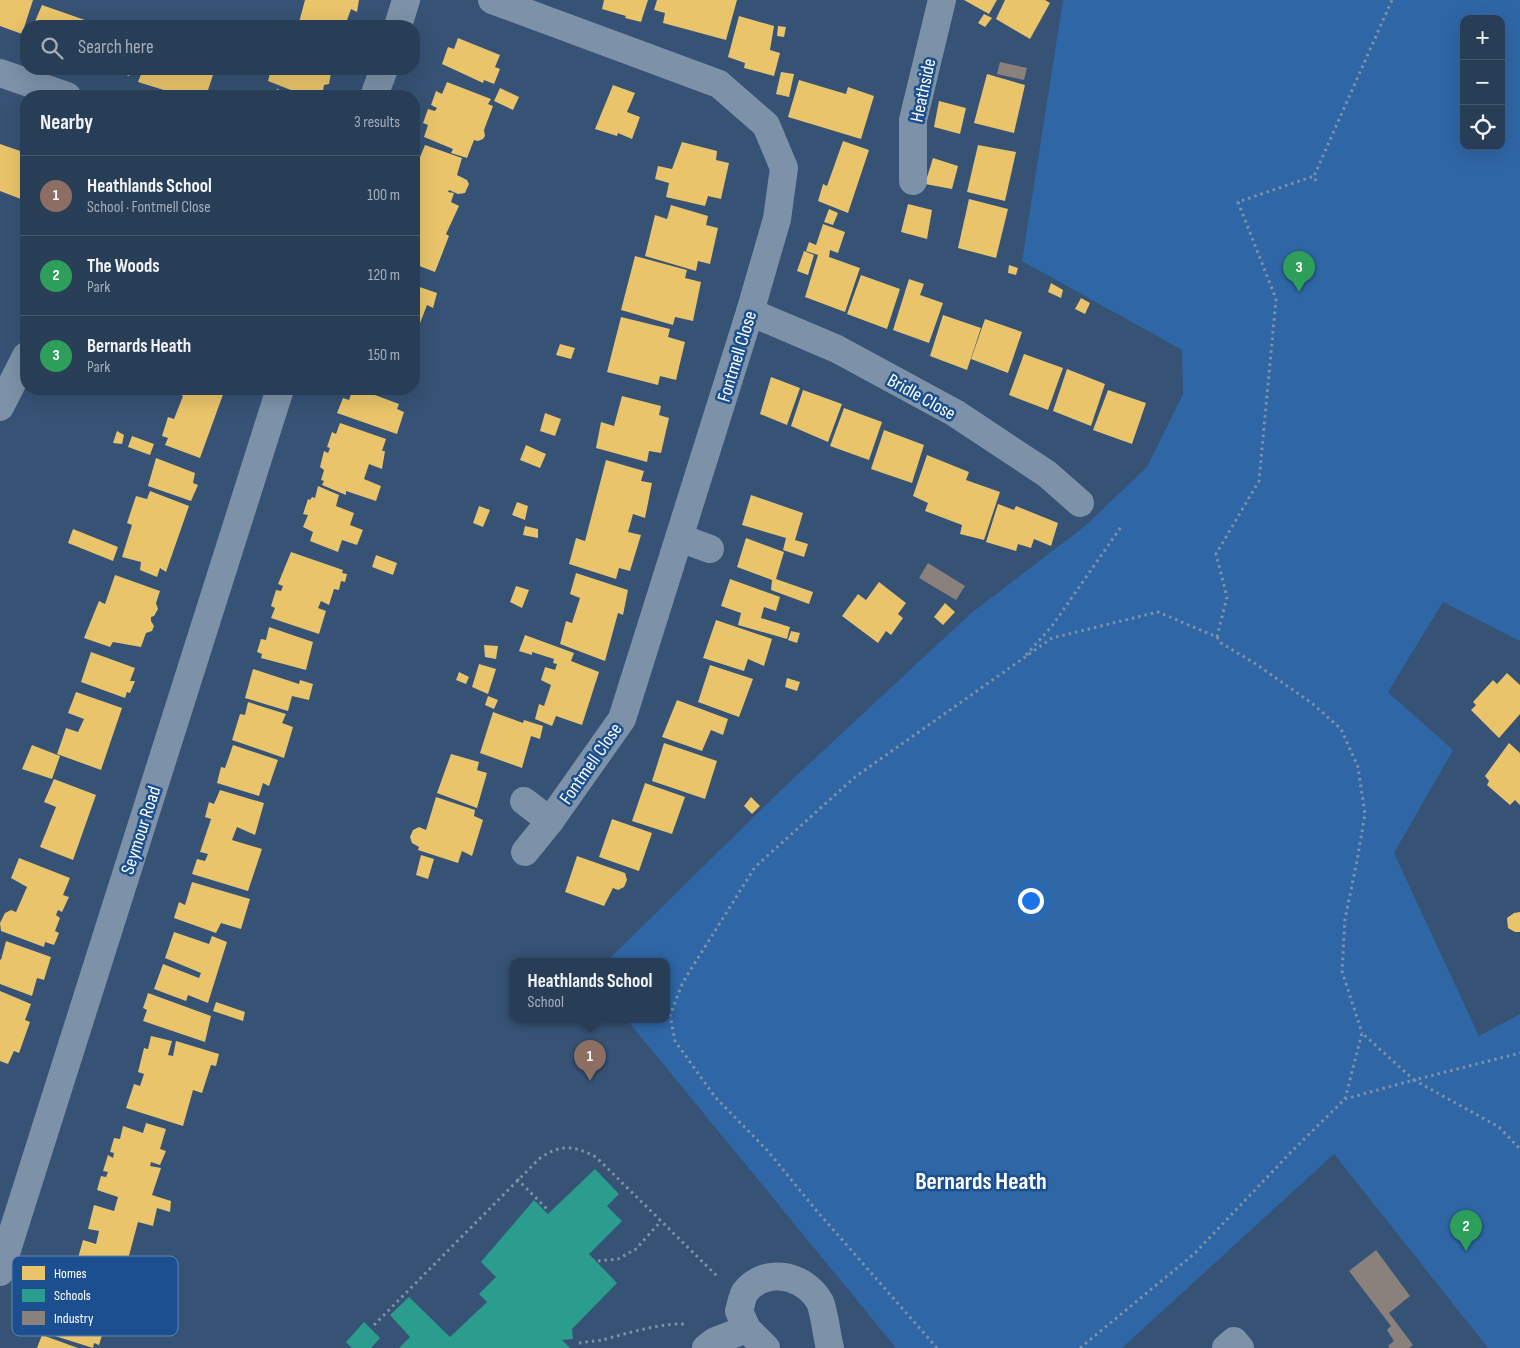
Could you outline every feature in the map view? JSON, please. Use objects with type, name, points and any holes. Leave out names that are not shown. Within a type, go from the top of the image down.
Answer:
[{"type":"street","points":[[400,20],[406,0]]},
{"type":"street","name":"Fontmell Close","points":[[492,0],[719,84],[766,125],[784,168],[777,219],[750,312],[622,719],[550,821],[525,852]]},
{"type":"street","name":"Heathside","points":[[913,181],[913,120],[942,0]]},
{"type":"street","points":[[0,73],[50,90]]},
{"type":"street","points":[[376,90],[382,75]]},
{"type":"street","name":"Bridle Close","points":[[750,312],[837,349],[955,413],[1047,474],[1080,504]]},
{"type":"street","points":[[0,407],[20,368]]},
{"type":"street","name":"Seymour Road","points":[[0,1272],[278,395]]},
{"type":"street","points":[[680,538],[710,549]]},
{"type":"street","points":[[524,801],[550,821]]},
{"type":"street","points":[[766,1348],[747,1328],[739,1311],[745,1293],[757,1282],[772,1276],[790,1277],[808,1286],[820,1303],[830,1348]]},
{"type":"street","points":[[711,1344],[747,1328]]},
{"type":"street","points":[[1226,1348],[1234,1341],[1240,1348]]},
{"type":"path","points":[[1316,181],[1314,176],[1392,0]]},
{"type":"path","points":[[1216,637],[1227,597],[1216,554],[1259,481],[1276,299],[1238,202],[1314,176]]},
{"type":"path","points":[[1023,658],[1052,626],[1121,527]]},
{"type":"path","points":[[937,1348],[816,1210],[767,1150],[715,1097],[675,1041],[670,1015],[683,982],[755,867],[855,776],[1052,638],[1158,612],[1216,637],[1221,643],[1256,664],[1313,704],[1341,729],[1358,767],[1366,814],[1344,919],[1342,971],[1362,1033],[1414,1080],[1499,1127],[1520,1149]]},
{"type":"path","points":[[1345,1099],[1362,1033]]},
{"type":"path","points":[[1080,1348],[1194,1254],[1293,1150],[1345,1099],[1520,1053]]},
{"type":"path","points":[[374,1325],[539,1158],[551,1150],[566,1147],[582,1150],[596,1156],[742,1300]]},
{"type":"path","points":[[518,1179],[548,1210]]},
{"type":"path","points":[[598,1261],[618,1258],[636,1249],[661,1221]]},
{"type":"path","points":[[579,1343],[682,1323],[704,1330],[711,1344]]},
{"type":"shaded area","points":[[1063,0],[1520,0],[1520,641],[1443,602],[1388,692],[1453,750],[1394,853],[1479,1036],[1520,1014],[1520,1348],[1488,1348],[1334,1154],[1122,1348],[896,1348],[629,1023],[670,1023],[670,958],[610,958],[780,791],[970,614],[1085,526],[1147,467],[1183,394],[1182,350],[1022,261]]},
{"type":"building: Homes","points":[[0,0],[33,0],[27,20],[20,20],[20,33],[0,26]]},
{"type":"building: Homes","points":[[305,0],[359,0],[357,12],[351,9],[347,20],[300,20]]},
{"type":"building: Homes","points":[[604,0],[648,0],[641,22],[602,9]]},
{"type":"building: Homes","points":[[657,0],[737,0],[726,40],[663,23],[665,13],[654,10]]},
{"type":"building: Homes","points":[[964,0],[997,0],[989,14]]},
{"type":"building: Homes","points":[[1005,0],[1045,0],[1050,3],[1030,39],[996,19]]},
{"type":"building: Homes","points":[[42,5],[85,20],[36,20]]},
{"type":"building: Homes","points":[[984,14],[992,18],[985,27],[978,23]]},
{"type":"building: Homes","points":[[739,16],[774,26],[770,50],[780,53],[774,76],[744,68],[745,63],[728,57]]},
{"type":"building: Homes","points":[[778,26],[786,27],[784,37],[777,36]]},
{"type":"building: Homes","points":[[458,38],[500,55],[495,67],[500,69],[494,84],[484,80],[483,83],[442,64],[448,47],[454,49]]},
{"type":"building: Homes","points":[[781,72],[794,74],[789,97],[776,94]]},
{"type":"building: Homes","points":[[987,74],[1025,85],[1014,133],[974,123]]},
{"type":"building: Homes","points":[[141,75],[213,75],[208,90],[164,90],[138,82]]},
{"type":"building: Homes","points":[[270,75],[331,75],[329,84],[324,85],[323,90],[291,90],[268,81]]},
{"type":"building: Homes","points":[[799,80],[846,94],[848,87],[874,96],[861,139],[788,117]]},
{"type":"building: Homes","points":[[447,82],[491,99],[488,104],[493,106],[484,130],[485,136],[478,141],[474,140],[467,158],[451,153],[453,149],[424,137],[428,125],[423,123],[428,109],[435,111],[437,108],[431,105],[436,91],[442,94]]},
{"type":"building: Homes","points":[[613,85],[635,93],[627,112],[640,117],[632,139],[618,133],[617,136],[595,129]]},
{"type":"building: Homes","points":[[500,88],[519,97],[513,110],[494,101]]},
{"type":"building: Homes","points":[[939,101],[966,108],[960,134],[934,127]]},
{"type":"building: Homes","points":[[843,141],[869,150],[848,213],[818,201],[823,184],[827,186]]},
{"type":"building: Homes","points":[[682,142],[717,151],[716,160],[729,163],[721,199],[708,196],[705,206],[666,197],[669,183],[655,179],[658,166],[672,169]]},
{"type":"building: Homes","points":[[0,144],[20,151],[20,199],[0,191]]},
{"type":"building: Homes","points":[[425,145],[462,158],[457,175],[467,180],[469,184],[465,193],[458,194],[449,190],[448,192],[454,193],[451,202],[459,206],[446,234],[449,236],[435,272],[420,266],[420,157]]},
{"type":"building: Homes","points":[[978,145],[1016,152],[1005,201],[967,192]]},
{"type":"building: Homes","points":[[933,158],[958,166],[952,189],[925,184]]},
{"type":"building: Homes","points":[[969,199],[1008,209],[996,258],[958,248]]},
{"type":"building: Homes","points":[[908,204],[932,210],[927,239],[901,232]]},
{"type":"building: Homes","points":[[671,205],[708,216],[706,225],[718,228],[710,264],[698,261],[696,271],[645,256],[655,215],[667,219]]},
{"type":"building: Homes","points":[[829,209],[838,213],[833,225],[824,222]]},
{"type":"building: Homes","points":[[823,224],[845,232],[838,253],[830,250],[829,257],[860,268],[845,312],[805,297],[818,255],[806,251],[809,242],[816,245]]},
{"type":"building: Homes","points":[[804,251],[814,255],[808,275],[797,271]]},
{"type":"building: Homes","points":[[635,256],[687,270],[685,278],[701,282],[693,321],[675,317],[673,325],[621,310]]},
{"type":"building: Homes","points":[[1009,265],[1018,268],[1016,275],[1008,273]]},
{"type":"building: Homes","points":[[861,275],[900,289],[887,329],[847,314]]},
{"type":"building: Homes","points":[[909,279],[924,284],[920,295],[943,303],[929,343],[893,330]]},
{"type":"building: Homes","points":[[1051,283],[1063,290],[1061,298],[1048,292]]},
{"type":"building: Homes","points":[[420,287],[437,293],[433,308],[427,305],[420,323]]},
{"type":"building: Homes","points":[[1081,298],[1090,303],[1085,314],[1075,309]]},
{"type":"building: Homes","points":[[943,315],[981,328],[967,370],[930,356]]},
{"type":"building: Homes","points":[[621,317],[670,329],[668,337],[685,342],[676,380],[660,376],[658,385],[607,372]]},
{"type":"building: Homes","points":[[985,319],[1022,332],[1008,373],[971,359]]},
{"type":"building: Homes","points":[[560,344],[575,348],[571,359],[556,355]]},
{"type":"building: Homes","points":[[1024,354],[1063,368],[1048,410],[1009,395]]},
{"type":"building: Homes","points":[[1067,369],[1105,384],[1091,426],[1053,411]]},
{"type":"building: Homes","points":[[771,377],[800,388],[787,425],[760,414]]},
{"type":"building: Homes","points":[[803,390],[842,404],[828,442],[791,426]]},
{"type":"building: Homes","points":[[1108,390],[1146,403],[1132,444],[1093,430]]},
{"type":"building: Homes","points":[[181,395],[223,395],[200,458],[165,445],[168,438],[162,436],[168,417],[174,419],[183,396]]},
{"type":"building: Homes","points":[[351,395],[375,395],[399,404],[397,409],[404,412],[397,434],[337,413],[343,398],[349,400]]},
{"type":"building: Homes","points":[[622,396],[661,406],[659,415],[669,418],[661,453],[649,451],[647,462],[596,448],[601,422],[614,426]]},
{"type":"building: Homes","points":[[844,408],[882,422],[869,460],[830,446]]},
{"type":"building: Homes","points":[[545,413],[561,419],[555,436],[540,431]]},
{"type":"building: Homes","points":[[340,423],[386,439],[382,451],[385,451],[382,469],[369,464],[364,479],[381,486],[376,501],[346,491],[346,495],[322,485],[324,481],[321,480],[324,470],[320,467],[324,451],[328,453],[330,448],[327,447],[332,432],[336,434]]},
{"type":"building: Homes","points":[[884,430],[924,445],[912,483],[871,469]]},
{"type":"building: Homes","points":[[117,431],[124,435],[122,444],[113,443]]},
{"type":"building: Homes","points":[[132,436],[154,444],[150,455],[128,447]]},
{"type":"building: Homes","points":[[526,445],[546,454],[540,468],[520,460]]},
{"type":"building: Homes","points":[[927,455],[969,472],[966,480],[1000,492],[984,540],[960,534],[962,525],[925,511],[928,503],[913,496]]},
{"type":"building: Homes","points":[[156,458],[195,473],[193,483],[198,485],[191,501],[148,486]]},
{"type":"building: Homes","points":[[606,460],[644,471],[641,481],[652,483],[645,518],[633,514],[628,532],[641,535],[630,571],[619,568],[616,579],[569,564],[576,538],[585,541]]},
{"type":"building: Homes","points":[[318,486],[339,495],[336,506],[354,513],[350,525],[363,530],[357,545],[342,540],[338,552],[310,541],[313,532],[303,527],[308,515],[303,514],[308,499],[315,498]]},
{"type":"building: Homes","points":[[150,491],[189,506],[166,572],[160,568],[157,577],[140,570],[141,562],[122,557],[132,525],[127,523],[136,496],[147,499]]},
{"type":"building: Homes","points":[[751,495],[803,513],[795,540],[808,544],[804,557],[783,550],[786,538],[742,525]]},
{"type":"building: Homes","points":[[517,502],[528,506],[525,520],[512,515]]},
{"type":"building: Homes","points":[[998,504],[1014,510],[1016,506],[1058,523],[1051,546],[1034,539],[1031,548],[1018,544],[1016,551],[986,542]]},
{"type":"building: Homes","points":[[479,506],[490,510],[483,527],[473,523]]},
{"type":"building: Homes","points":[[525,526],[538,529],[538,538],[523,535]]},
{"type":"building: Homes","points":[[73,529],[118,547],[113,561],[68,543]]},
{"type":"building: Homes","points":[[746,538],[784,552],[776,579],[813,592],[809,604],[771,590],[772,580],[737,567]]},
{"type":"building: Homes","points":[[291,552],[343,570],[342,573],[347,574],[345,582],[341,581],[339,590],[334,589],[329,605],[321,601],[318,608],[326,611],[319,634],[271,618],[275,608],[271,606],[276,590],[281,591],[283,586],[278,584]]},
{"type":"building: Homes","points":[[376,555],[397,563],[393,575],[372,567]]},
{"type":"building: Homes","points":[[576,573],[628,590],[623,615],[618,613],[605,661],[560,644],[566,621],[572,623],[580,598],[570,594]]},
{"type":"building: Homes","points":[[115,575],[160,591],[156,603],[158,609],[154,616],[151,617],[154,626],[152,631],[146,633],[141,647],[113,642],[110,647],[84,638],[99,601],[105,604]]},
{"type":"building: Homes","points":[[730,579],[780,597],[776,611],[764,607],[761,618],[790,627],[787,639],[738,625],[741,613],[721,606]]},
{"type":"building: Homes","points":[[879,582],[906,603],[898,614],[903,618],[891,635],[886,631],[878,643],[842,616],[858,594],[866,600]]},
{"type":"building: Homes","points":[[516,586],[529,590],[522,608],[510,602]]},
{"type":"building: Homes","points":[[945,603],[955,612],[943,625],[934,617]]},
{"type":"building: Homes","points":[[716,620],[772,639],[764,666],[748,659],[744,671],[703,658]]},
{"type":"building: Homes","points":[[269,627],[313,642],[306,670],[261,658],[262,654],[257,652],[261,639],[266,640]]},
{"type":"building: Homes","points":[[791,631],[800,633],[797,643],[788,640]]},
{"type":"building: Homes","points":[[525,635],[574,653],[571,661],[599,672],[582,725],[556,716],[552,726],[535,719],[539,704],[544,706],[551,685],[541,680],[545,667],[555,670],[557,664],[553,663],[554,659],[532,652],[532,655],[519,651]]},
{"type":"building: Homes","points":[[484,645],[498,646],[496,659],[485,657]]},
{"type":"building: Homes","points":[[91,652],[135,668],[130,681],[135,681],[130,693],[127,692],[125,698],[81,682]]},
{"type":"building: Homes","points":[[479,664],[496,669],[488,694],[472,687]]},
{"type":"building: Homes","points":[[710,665],[753,679],[739,717],[698,702]]},
{"type":"building: Homes","points":[[253,669],[299,684],[300,680],[313,684],[309,700],[292,696],[288,711],[245,698]]},
{"type":"building: Homes","points":[[459,672],[469,677],[466,684],[456,680]]},
{"type":"building: Homes","points":[[1507,673],[1520,685],[1520,714],[1499,738],[1471,710],[1476,705],[1473,702],[1493,680],[1497,684]]},
{"type":"building: Homes","points":[[787,678],[800,682],[797,691],[785,687]]},
{"type":"building: Homes","points":[[76,692],[122,708],[101,770],[57,754],[66,728],[78,732],[84,719],[68,713]]},
{"type":"building: Homes","points":[[488,696],[498,700],[494,709],[485,705]]},
{"type":"building: Homes","points":[[677,700],[728,719],[723,735],[711,730],[702,751],[662,737]]},
{"type":"building: Homes","points":[[248,702],[286,714],[282,723],[293,727],[284,758],[232,740],[240,714],[245,715]]},
{"type":"building: Homes","points":[[493,712],[523,723],[524,720],[543,726],[540,739],[531,736],[522,768],[480,753]]},
{"type":"building: Homes","points":[[664,743],[717,761],[705,799],[652,781]]},
{"type":"building: Homes","points":[[1509,743],[1520,753],[1520,805],[1515,800],[1510,805],[1487,785],[1489,781],[1485,776]]},
{"type":"building: Homes","points":[[32,745],[60,756],[52,779],[22,769]]},
{"type":"building: Homes","points":[[233,745],[278,760],[269,786],[263,783],[259,796],[217,783],[221,767],[225,768]]},
{"type":"building: Homes","points":[[451,754],[479,762],[477,770],[487,773],[477,808],[437,793]]},
{"type":"building: Homes","points":[[54,779],[96,795],[73,860],[40,847],[56,807],[44,802]]},
{"type":"building: Homes","points":[[645,783],[685,797],[672,834],[632,821]]},
{"type":"building: Homes","points":[[220,790],[264,803],[255,835],[237,827],[232,840],[262,849],[248,891],[192,874],[197,859],[205,861],[208,854],[200,852],[211,819],[205,817],[209,802],[214,804]]},
{"type":"building: Homes","points":[[436,797],[475,810],[474,816],[483,820],[472,856],[462,851],[458,863],[418,850],[419,847],[412,843],[410,837],[413,830],[419,827],[426,830]]},
{"type":"building: Homes","points":[[751,797],[760,806],[752,814],[744,806]]},
{"type":"building: Homes","points":[[612,819],[652,833],[639,871],[599,857]]},
{"type":"building: Homes","points":[[421,855],[434,859],[428,879],[416,875]]},
{"type":"building: Homes","points":[[577,856],[625,873],[627,880],[624,887],[618,890],[613,888],[604,906],[565,892]]},
{"type":"building: Homes","points":[[19,858],[70,878],[63,895],[69,897],[62,912],[58,910],[56,915],[60,918],[55,931],[59,933],[54,945],[45,942],[44,947],[1,931],[0,923],[5,913],[11,910],[16,912],[27,887],[11,878]]},
{"type":"building: Homes","points":[[192,882],[250,899],[241,929],[221,923],[216,933],[174,918],[179,902],[185,905]]},
{"type":"building: Homes","points":[[1520,912],[1520,932],[1515,932],[1508,928],[1507,918],[1514,913]]},
{"type":"building: Homes","points":[[174,932],[209,944],[212,936],[227,942],[208,1003],[188,995],[186,1001],[154,989],[163,964],[199,978],[201,973],[165,958]]},
{"type":"building: Homes","points":[[6,941],[51,957],[44,980],[37,978],[32,996],[0,984],[0,959]]},
{"type":"building: Homes","points":[[0,991],[31,1004],[25,1020],[30,1022],[19,1053],[14,1051],[8,1064],[0,1061]]},
{"type":"building: Homes","points":[[148,993],[211,1016],[205,1042],[143,1021],[147,1010],[143,1008]]},
{"type":"building: Homes","points":[[216,1002],[245,1012],[243,1021],[213,1011]]},
{"type":"building: Homes","points":[[151,1036],[172,1041],[168,1055],[173,1056],[176,1041],[219,1054],[216,1066],[211,1065],[202,1093],[193,1090],[183,1126],[126,1108],[134,1084],[140,1086],[144,1074],[138,1072],[144,1048],[148,1049]]},
{"type":"building: Homes","points":[[146,1123],[166,1129],[160,1149],[166,1151],[160,1165],[151,1162],[150,1166],[161,1168],[152,1195],[171,1201],[170,1212],[157,1208],[153,1226],[138,1222],[129,1256],[79,1256],[83,1240],[96,1244],[99,1231],[88,1229],[94,1205],[114,1211],[118,1197],[97,1190],[101,1176],[106,1177],[108,1172],[103,1171],[108,1155],[113,1158],[114,1153],[110,1152],[114,1138],[120,1139],[123,1126],[143,1133]]},
{"type":"building: Homes","points":[[42,1336],[45,1336],[78,1348],[37,1348]]},
{"type":"building: Homes","points":[[55,1336],[102,1336],[99,1345],[94,1343],[93,1348]]},
{"type":"building: Schools","points":[[595,1169],[619,1194],[607,1206],[622,1221],[589,1254],[617,1283],[572,1329],[573,1339],[562,1340],[570,1348],[399,1348],[410,1337],[390,1315],[409,1297],[450,1337],[487,1302],[479,1294],[496,1277],[481,1262],[534,1200],[548,1214]]},
{"type":"building: Schools","points":[[364,1322],[380,1338],[371,1348],[352,1348],[346,1342]]},
{"type":"building: Industry","points":[[1000,62],[1027,68],[1024,80],[997,74]]},
{"type":"building: Industry","points":[[928,563],[965,586],[956,600],[919,578]]},
{"type":"building: Industry","points":[[1376,1250],[1410,1296],[1389,1313],[1413,1345],[1409,1348],[1390,1348],[1388,1346],[1394,1341],[1387,1330],[1391,1326],[1349,1271]]},
{"type":"place","name":"Bernards Heath","points":[[1299,292]]},
{"type":"place","name":"Heathlands School","points":[[590,1081]]},
{"type":"place","name":"The Woods","points":[[1466,1251]]},
{"type":"district","name":"Bernards Heath","points":[[981,1181]]}]
